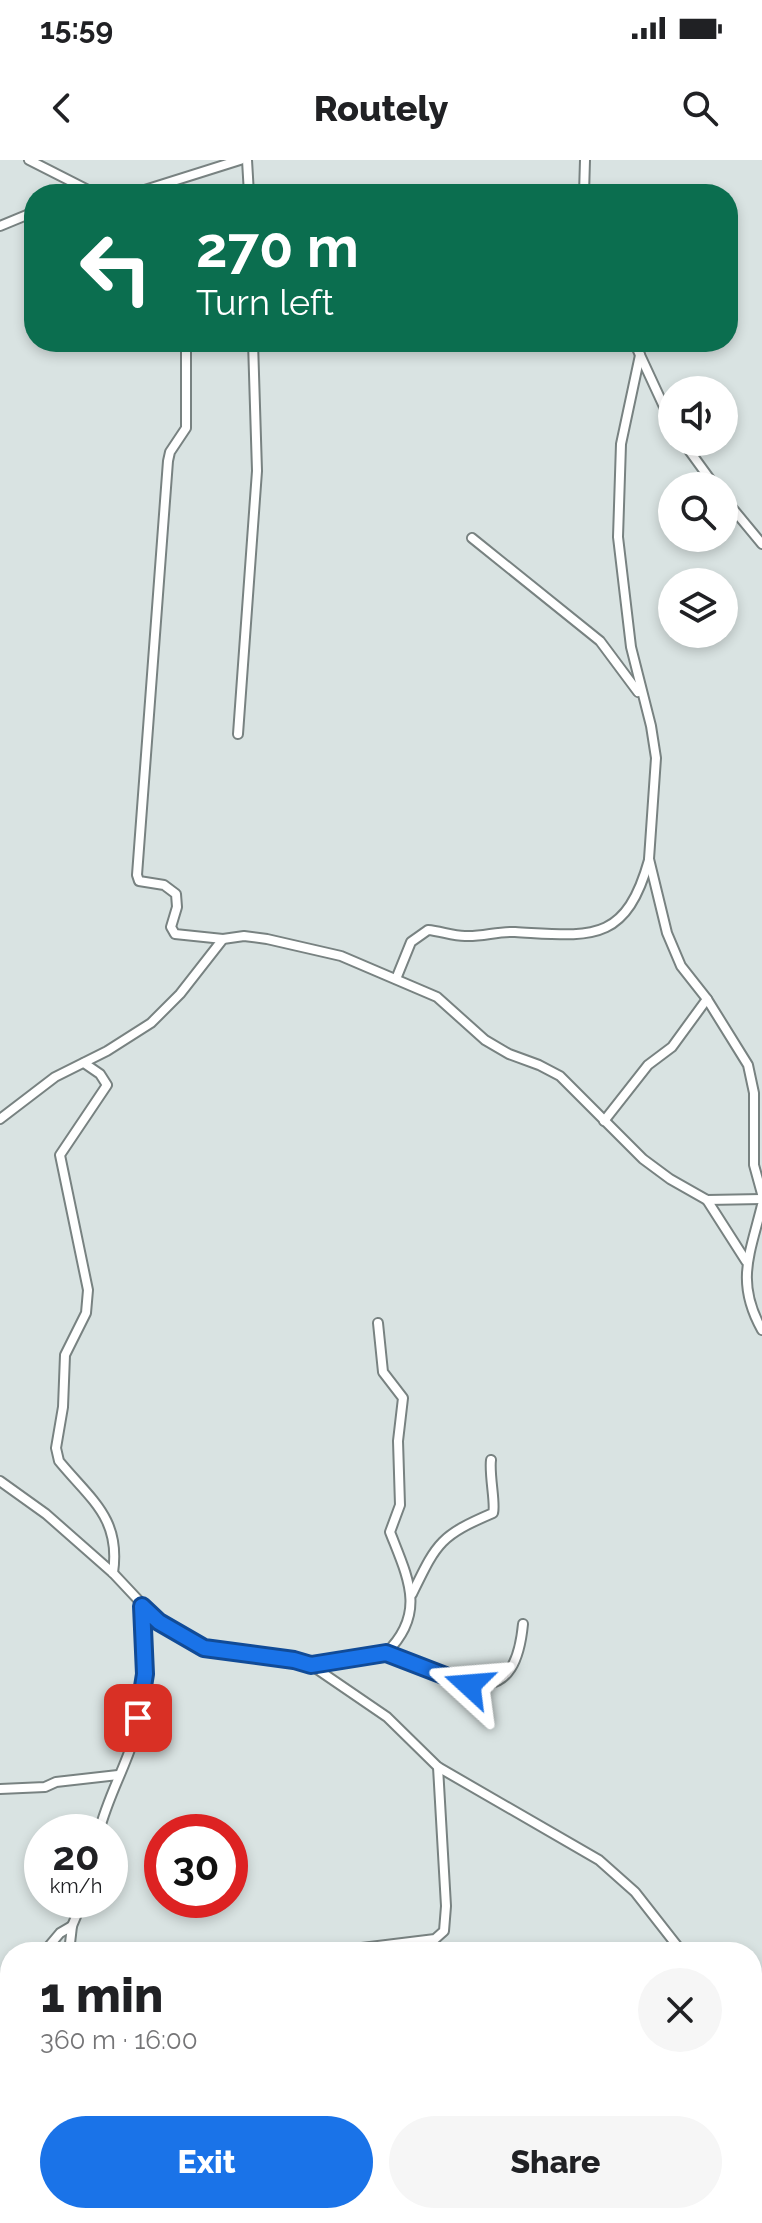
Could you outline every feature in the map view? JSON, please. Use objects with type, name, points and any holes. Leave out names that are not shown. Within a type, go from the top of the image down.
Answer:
[{"type":"street","points":[[29,160],[76,184]]},
{"type":"street","points":[[168,184],[240,160]]},
{"type":"street","points":[[247,160],[248,184]]},
{"type":"street","points":[[584,184],[585,160]]},
{"type":"street","points":[[0,226],[24,216]]},
{"type":"street","points":[[186,352],[186,428],[170,452],[168,461],[137,875],[139,881],[164,885],[176,894],[177,907],[171,927],[175,934],[267,939],[341,956],[437,997],[485,1040],[560,1076],[643,1159],[707,1200],[746,1261]]},
{"type":"street","points":[[238,734],[257,471],[253,352]]},
{"type":"street","points":[[639,352],[658,394]]},
{"type":"street","points":[[396,979],[411,942],[428,930],[462,937],[496,931],[574,937],[617,922],[636,897],[649,859],[656,758],[631,647],[618,537],[621,444],[640,355]]},
{"type":"street","points":[[738,515],[762,544]]},
{"type":"street","points":[[472,538],[600,641],[641,696]]},
{"type":"street","points":[[649,859],[674,951],[681,966],[707,999],[748,1065],[754,1093],[754,1165],[762,1200],[746,1261],[749,1304],[762,1330]]},
{"type":"street","points":[[0,1119],[55,1077],[151,1023],[166,1010],[223,939]]},
{"type":"street","points":[[604,1121],[648,1065],[672,1047],[707,999]]},
{"type":"street","points":[[84,1063],[100,1074],[107,1085],[60,1155],[88,1290],[86,1313],[65,1355],[65,1388],[56,1448],[59,1461],[111,1526],[115,1548],[113,1573]]},
{"type":"street","points":[[707,1200],[762,1200]]},
{"type":"street","points":[[378,1323],[383,1372],[403,1398],[398,1441],[400,1505],[390,1532],[412,1594]]},
{"type":"street","points":[[386,1653],[408,1622],[412,1594],[426,1562],[438,1545],[466,1524],[493,1513],[496,1505],[490,1483],[491,1460]]},
{"type":"street","points":[[0,1481],[46,1514],[113,1573],[159,1622],[204,1648],[311,1665],[387,1717],[438,1767],[608,1867],[635,1892],[674,1942]]},
{"type":"street","points":[[105,1814],[134,1736],[142,1699],[145,1658],[142,1606]]},
{"type":"street","points":[[311,1665],[386,1653],[469,1685],[489,1685],[503,1677],[515,1663],[523,1624]]},
{"type":"street","points":[[411,1942],[435,1939],[444,1931],[446,1906],[438,1767]]},
{"type":"street","points":[[0,1789],[45,1787],[56,1782],[118,1775]]},
{"type":"street","points":[[70,1942],[75,1918]]},
{"type":"street","points":[[52,1942],[72,1926]]},
{"type":"route","points":[[138,1718],[145,1674],[142,1606],[159,1622],[204,1648],[228,1654],[274,1657],[311,1665],[386,1653],[469,1685]]}]
